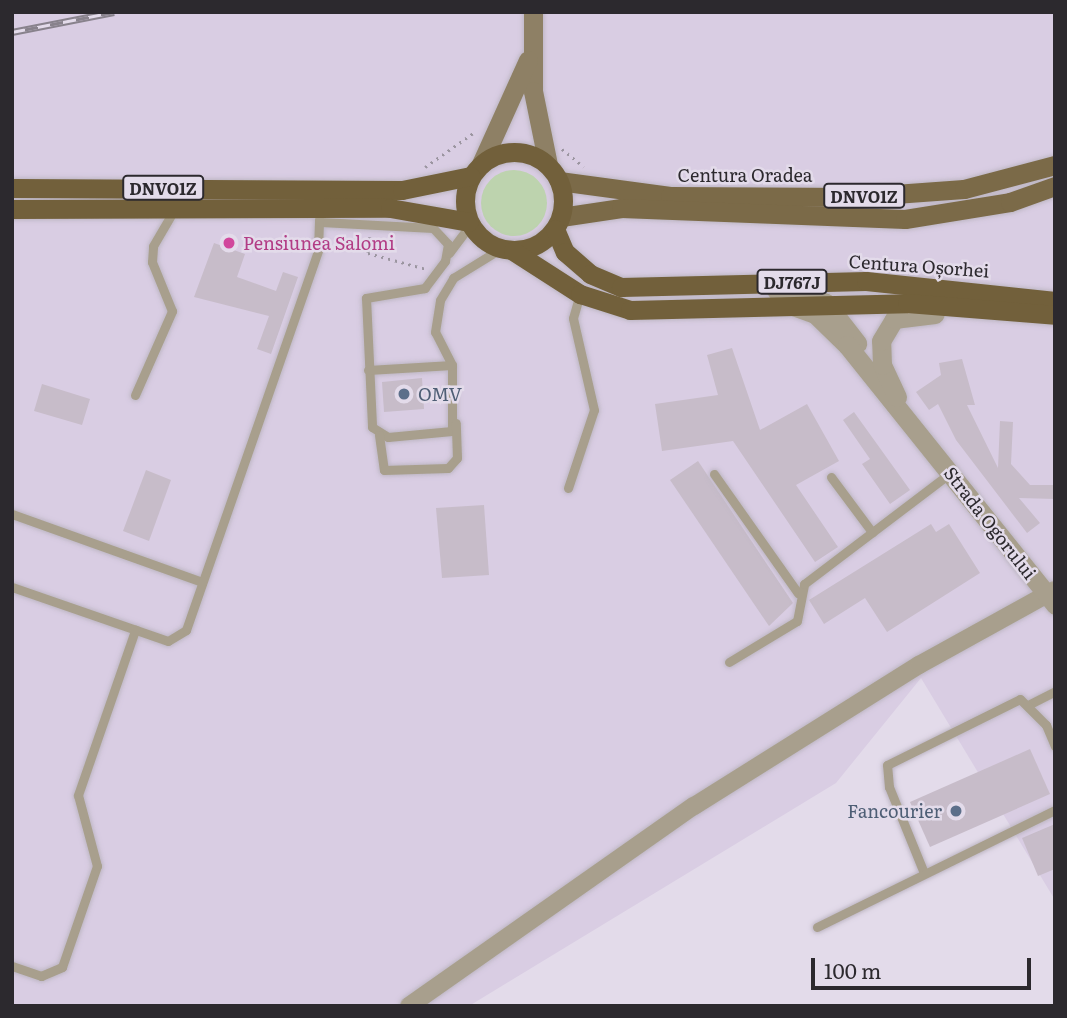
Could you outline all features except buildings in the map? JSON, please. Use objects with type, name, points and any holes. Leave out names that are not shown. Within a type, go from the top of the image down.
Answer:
[{"type":"highway","name":"DNVO1Z","points":[[12,188],[375,190],[476,170],[522,152],[554,173]]},
{"type":"highway","points":[[469,223],[465,191],[476,170]]},
{"type":"highway","points":[[554,173],[558,223]]},
{"type":"highway","name":"DNVO1Z","points":[[12,209],[317,216],[405,209],[469,223],[506,250],[558,223]]},
{"type":"highway","name":"Centura Oșorhei","points":[[558,223],[565,252],[590,274],[621,287],[866,281],[1055,301]]},
{"type":"highway","name":"DJ767J","points":[[506,250],[580,294],[630,310],[826,303],[1055,315]]},
{"type":"main road","points":[[533,12],[530,55],[554,173]]},
{"type":"main road","points":[[476,170],[530,55]]},
{"type":"main road","name":"Centura Oradea","points":[[554,173],[670,196],[853,197],[964,189],[1055,165]]},
{"type":"main road","name":"Centura Oradea","points":[[558,223],[621,208],[905,219],[1010,202],[1055,186]]},
{"type":"street","points":[[724,283],[742,291],[795,290],[826,303]]},
{"type":"street","name":"Strada Ogorului","points":[[826,303],[925,442]]},
{"type":"street","name":"Strada Ogorului","points":[[790,304],[816,314],[847,345],[1052,597]]},
{"type":"street","name":"Strada Ogorului","points":[[901,405],[882,365],[881,341],[894,319],[914,312],[1055,324]]},
{"type":"street","points":[[409,1006],[694,806],[919,665],[1052,597]]},
{"type":"lane","points":[[135,395],[172,311],[152,262],[153,246],[174,211]]},
{"type":"lane","points":[[12,587],[135,630],[177,639],[202,582],[322,233],[317,216],[433,228],[449,253]]},
{"type":"lane","points":[[469,223],[425,288],[366,298],[372,426],[379,435],[384,470],[447,468],[457,458],[452,365],[435,332],[440,300],[453,278],[506,250]]},
{"type":"lane","points":[[568,488],[594,410],[573,318],[580,294]]},
{"type":"lane","points":[[368,370],[452,365]]},
{"type":"lane","points":[[379,435],[445,435],[456,422]]},
{"type":"lane","points":[[798,593],[950,472]]},
{"type":"lane","points":[[714,474],[798,593],[797,621],[729,662]]},
{"type":"lane","points":[[831,477],[872,532]]},
{"type":"lane","points":[[12,514],[202,582]]},
{"type":"lane","points":[[12,966],[41,976],[62,967],[97,866],[78,795],[135,630]]},
{"type":"lane","points":[[1030,704],[1055,691]]},
{"type":"lane","points":[[924,873],[889,787],[887,765],[1020,699],[1030,704],[1055,747]]},
{"type":"lane","points":[[817,927],[1055,810]]},
{"type":"shaded area","points":[[12,12],[1055,12],[1055,900],[921,678],[836,783],[469,1006],[12,1006]]},
{"type":"green space","points":[[508,170],[520,170],[532,175],[542,185],[547,203],[545,216],[532,231],[520,236],[508,236],[496,231],[486,221],[481,209],[481,197],[486,185],[496,175]]},
{"type":"railway","points":[[12,32],[114,12]]},
{"type":"place","name":"Pensiunea Salomi","points":[[229,243]]},
{"type":"place","name":"OMV","points":[[404,394]]},
{"type":"place","name":"Fancourier","points":[[956,811]]}]
